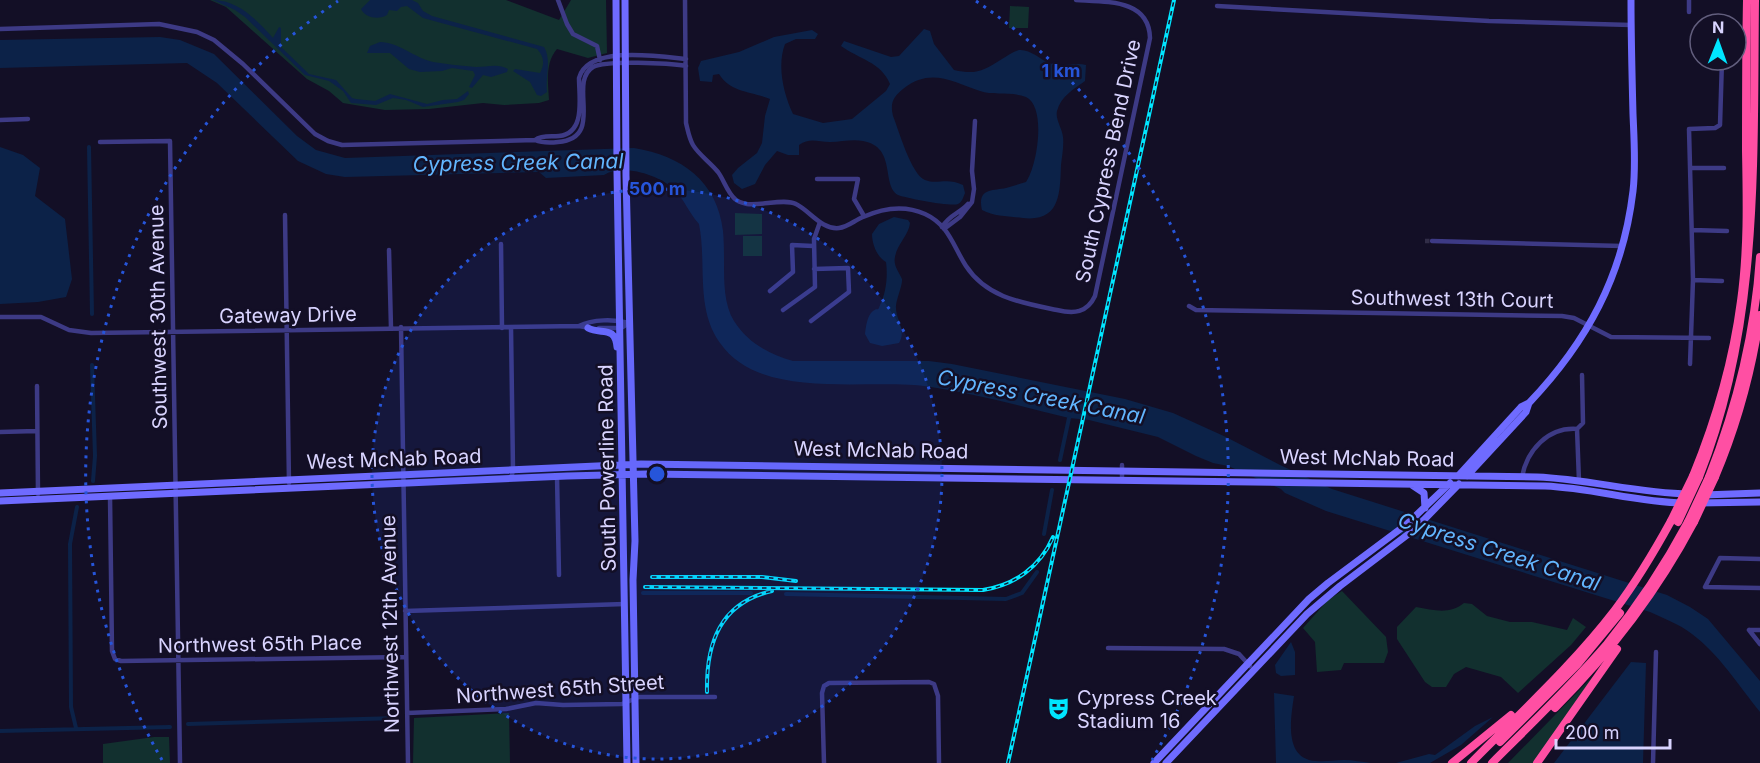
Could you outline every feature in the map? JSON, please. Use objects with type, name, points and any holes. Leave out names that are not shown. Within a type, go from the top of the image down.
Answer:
[{"type":"highway","points":[[1696,476],[1725,382],[1743,287],[1747,219],[1747,0]]},
{"type":"highway","points":[[1500,763],[1582,681],[1624,614],[1650,578],[1718,429],[1742,336],[1750,280],[1753,225],[1755,0]]},
{"type":"highway","points":[[1712,477],[1746,361],[1760,257]]},
{"type":"highway","points":[[1492,763],[1586,668],[1691,522],[1712,477],[1741,403],[1760,315]]},
{"type":"highway","points":[[1471,763],[1577,656],[1624,614]]},
{"type":"highway","points":[[1479,763],[1577,665],[1624,614]]},
{"type":"highway","points":[[1537,763],[1627,634],[1624,614]]},
{"type":"highway","points":[[1452,763],[1538,696]]},
{"type":"main road","name":"South Powerline Road","points":[[616,0],[616,141],[622,376],[627,763]]},
{"type":"main road","name":"South Powerline Road","points":[[625,0],[626,172],[634,464],[636,763]]},
{"type":"main road","points":[[1166,763],[1306,614],[1402,540],[1428,517],[1526,412],[1529,404],[1556,374],[1590,326],[1614,273],[1628,222],[1633,189],[1631,0]]},
{"type":"main road","points":[[588,328],[592,331],[606,331],[614,336],[617,342],[618,370],[622,376]]},
{"type":"main road","points":[[1154,763],[1291,616],[1326,582],[1391,536],[1425,508],[1458,476],[1521,407],[1529,404]]},
{"type":"main road","points":[[1484,457],[1485,468],[1492,476]]},
{"type":"main road","name":"West McNab Road","points":[[403,480],[513,470],[634,464],[1040,470],[1122,468],[1238,473],[1522,477],[1579,480],[1659,494],[1760,493]]},
{"type":"main road","points":[[1039,478],[1040,470]]},
{"type":"main road","name":"West McNab Road","points":[[0,501],[38,495],[289,484],[634,474],[1551,486],[1655,502],[1725,504],[1760,502]]},
{"type":"main road","points":[[1344,474],[1344,483]]},
{"type":"main road","points":[[1410,484],[1424,493],[1425,508]]},
{"type":"main road","name":"West McNab Road","points":[[0,493],[110,496],[176,489]]},
{"type":"street","points":[[558,0],[573,34],[597,46],[600,65]]},
{"type":"street","points":[[685,0],[686,123],[688,135],[694,146],[717,171],[736,200],[749,204],[795,203],[820,222],[813,246],[815,287],[783,310]]},
{"type":"street","name":"South Cypress Bend Drive","points":[[820,222],[826,226],[840,228],[864,216],[884,210],[908,209],[932,218],[943,228],[952,238],[967,268],[989,289],[1002,297],[1067,312],[1085,310],[1095,296],[1150,38],[1149,24],[1144,12],[1135,5],[1122,2],[1076,0]]},
{"type":"street","points":[[1689,0],[1689,12]]},
{"type":"street","points":[[1217,6],[1489,21],[1631,25]]},
{"type":"street","points":[[0,29],[159,24],[197,32],[214,40],[243,64],[315,135],[342,145],[535,140],[560,142],[575,136],[582,128],[584,79],[592,68],[615,60]]},
{"type":"street","points":[[535,140],[540,137],[562,136],[573,130],[578,119],[579,78],[581,71],[590,62],[600,57],[615,60],[686,59]]},
{"type":"street","points":[[624,60],[686,66]]},
{"type":"street","points":[[1690,364],[1693,280],[1689,129],[1715,128],[1721,122],[1722,72]]},
{"type":"street","points":[[0,120],[28,119]]},
{"type":"street","points":[[943,228],[951,215],[966,206],[971,198],[969,168],[974,121]]},
{"type":"street","name":"Southwest 30th Avenue","points":[[100,142],[170,141],[180,763]]},
{"type":"street","points":[[1690,168],[1724,168]]},
{"type":"street","points":[[817,179],[858,179],[854,199],[864,216]]},
{"type":"street","points":[[285,215],[289,484]]},
{"type":"street","points":[[1692,230],[1727,231]]},
{"type":"street","points":[[1431,241],[1622,246]]},
{"type":"street","points":[[501,244],[502,328]]},
{"type":"street","points":[[770,291],[793,272],[792,245],[813,246]]},
{"type":"street","points":[[389,250],[391,328]]},
{"type":"street","points":[[811,321],[849,292],[848,268],[814,269]]},
{"type":"street","points":[[1693,280],[1722,281]]},
{"type":"street","name":"Southwest 13th Court","points":[[1189,306],[1196,310],[1562,316],[1574,318],[1604,335],[1618,338],[1709,338]]},
{"type":"street","name":"Gateway Drive","points":[[0,317],[41,316],[69,330],[91,333],[401,327],[579,326],[588,328],[629,323]]},
{"type":"street","name":"Gateway Drive","points":[[579,326],[588,321],[621,324]]},
{"type":"street","name":"Northwest 12th Avenue","points":[[401,327],[408,763]]},
{"type":"street","points":[[511,328],[513,470],[511,479]]},
{"type":"street","points":[[1522,477],[1525,465],[1534,449],[1546,438],[1558,430],[1577,429],[1583,423],[1582,375]]},
{"type":"street","points":[[37,386],[38,495]]},
{"type":"street","points":[[1577,429],[1580,489]]},
{"type":"street","points":[[0,432],[36,431]]},
{"type":"street","points":[[1122,468],[1122,482]]},
{"type":"street","points":[[557,476],[559,574]]},
{"type":"street","name":"Northwest 65th Place","points":[[110,496],[112,651],[115,659],[121,661],[405,657]]},
{"type":"street","points":[[1760,559],[1720,558],[1704,587],[1760,588]]},
{"type":"street","points":[[1326,582],[1340,586]]},
{"type":"street","points":[[405,611],[625,604]]},
{"type":"street","points":[[1760,630],[1749,630],[1760,644]]},
{"type":"street","points":[[1108,648],[1224,649],[1239,654],[1254,669]]},
{"type":"street","points":[[1653,763],[1656,652]]},
{"type":"street","points":[[824,763],[822,693],[824,686],[834,682],[929,682],[934,684],[938,696],[939,763]]},
{"type":"street","name":"Northwest 65th Street","points":[[407,713],[506,709],[536,704],[622,704],[635,699],[715,697]]},
{"type":"green space","points":[[210,0],[506,0],[559,20],[571,0],[606,0],[607,53],[588,58],[557,49],[549,67],[549,100],[539,103],[504,105],[483,103],[429,109],[385,110],[343,103],[329,91],[307,79],[226,7]]},
{"type":"green space","points":[[1010,6],[1029,7],[1028,28],[1009,28]]},
{"type":"green space","points":[[735,213],[762,214],[762,234],[735,235]]},
{"type":"green space","points":[[743,236],[762,236],[762,256],[743,256]]},
{"type":"green space","points":[[1342,591],[1386,637],[1388,652],[1384,663],[1344,663],[1341,670],[1317,672],[1315,642],[1303,628],[1328,600]]},
{"type":"green space","points":[[1464,603],[1472,604],[1487,616],[1510,622],[1532,622],[1567,630],[1573,618],[1586,627],[1571,645],[1518,693],[1501,677],[1466,667],[1454,674],[1446,687],[1432,687],[1425,682],[1397,639],[1397,627],[1416,607],[1447,610]]},
{"type":"green space","points":[[1594,675],[1534,763],[1508,763]]},
{"type":"green space","points":[[509,713],[510,763],[413,763],[414,718]]},
{"type":"green space","points":[[169,737],[170,763],[103,763],[103,744]]},
{"type":"water","points":[[213,0],[239,7],[254,18],[273,38],[279,27],[281,28],[281,47],[309,74],[336,80],[352,98],[375,101],[390,94],[427,104],[457,99],[468,91],[469,94],[464,100],[458,102],[423,107],[406,100],[393,98],[376,105],[351,103],[343,91],[329,81],[305,75],[245,17]]},
{"type":"water","points":[[370,0],[412,0],[432,16],[544,47],[548,63],[547,92],[541,96],[537,95],[530,82],[513,71],[515,69],[540,73],[543,60],[537,49],[423,18],[407,6],[397,11],[389,10],[384,17],[372,17],[361,9]]},
{"type":"water","points":[[924,29],[930,31],[934,44],[954,70],[979,71],[1019,50],[1054,64],[1086,65],[1085,81],[1065,97],[1057,111],[1063,147],[1060,186],[1056,204],[1051,211],[1035,218],[1023,218],[997,215],[982,210],[981,203],[984,194],[991,190],[1026,182],[1030,174],[1038,138],[1036,112],[1032,103],[1021,95],[985,92],[942,78],[913,82],[897,95],[892,104],[892,111],[915,170],[925,180],[963,185],[965,193],[958,204],[918,200],[898,195],[890,183],[885,158],[874,145],[859,140],[807,141],[799,145],[799,155],[788,155],[777,151],[765,165],[755,184],[742,189],[734,183],[732,175],[757,153],[762,143],[765,116],[770,99],[735,88],[719,74],[713,75],[712,82],[700,81],[698,68],[701,61],[739,52],[774,37],[812,30],[818,34],[815,39],[796,39],[785,44],[783,52],[782,79],[793,114],[823,123],[852,119],[886,91],[890,84],[875,66],[841,46],[844,41],[891,57],[899,56]]},
{"type":"water","name":"Cypress Creek Canal","points":[[160,37],[180,40],[214,54],[297,136],[316,150],[345,158],[634,148],[667,157],[694,174],[713,198],[723,231],[728,308],[734,321],[746,336],[767,351],[793,361],[929,361],[952,364],[1125,399],[1173,413],[1332,489],[1667,595],[1708,619],[1760,681],[1760,712],[1711,651],[1677,624],[1650,612],[1326,511],[1228,466],[1196,456],[1158,437],[931,387],[818,384],[789,381],[762,374],[739,362],[720,343],[712,329],[704,301],[699,224],[674,189],[650,175],[630,170],[620,170],[604,175],[546,178],[539,172],[345,177],[326,174],[298,161],[217,83],[187,63],[0,68],[0,40]]},
{"type":"water","points":[[380,42],[433,62],[476,67],[496,66],[508,69],[507,72],[491,77],[483,75],[472,88],[469,87],[475,75],[473,71],[452,68],[420,72],[409,69],[390,53],[367,53],[370,46]]},
{"type":"water","points":[[0,147],[23,155],[40,168],[35,196],[65,219],[72,279],[66,297],[38,302],[0,304]]},
{"type":"water","points":[[894,217],[908,220],[910,223],[908,232],[896,252],[895,260],[902,279],[896,311],[902,334],[899,343],[882,346],[870,343],[865,334],[869,316],[879,308],[887,279],[886,262],[876,250],[872,234],[879,224]]},
{"type":"water","points":[[1291,642],[1295,652],[1295,675],[1281,676],[1276,673],[1275,665]]},
{"type":"water","points":[[1631,662],[1646,663],[1643,763],[1554,763]]},
{"type":"water","points":[[1274,693],[1294,696],[1291,736],[1298,753],[1305,758],[1319,761],[1347,760],[1371,763],[1276,763]]},
{"type":"water","points":[[1493,717],[1461,745],[1430,763],[1396,763],[1429,754],[1435,755],[1475,726]]},
{"type":"waterway","points":[[89,147],[92,314]]},
{"type":"waterway","points":[[92,365],[95,456],[93,481]]},
{"type":"waterway","name":"Cypress Creek Canal","points":[[1060,460],[1069,418]]},
{"type":"waterway","points":[[1044,534],[1052,490]]},
{"type":"waterway","points":[[76,728],[71,707],[70,544],[77,507]]},
{"type":"waterway","points":[[786,594],[1006,599],[1022,593],[1037,572]]},
{"type":"waterway","points":[[643,593],[751,593]]},
{"type":"waterway","points":[[188,724],[398,718]]},
{"type":"waterway","points":[[0,731],[170,727]]},
{"type":"tunnel","points":[[1425,241],[1432,241]]},
{"type":"railway","points":[[1008,763],[1174,0]]},
{"type":"railway","points":[[645,587],[983,590],[1006,584],[1025,573],[1034,566],[1048,548],[1053,537]]},
{"type":"railway","points":[[652,577],[762,577],[796,581]]},
{"type":"railway","points":[[707,692],[709,657],[713,642],[728,615],[754,597],[772,591]]},
{"type":"place","name":"Cypress Creek Stadium 16","points":[[1059,709]]}]
